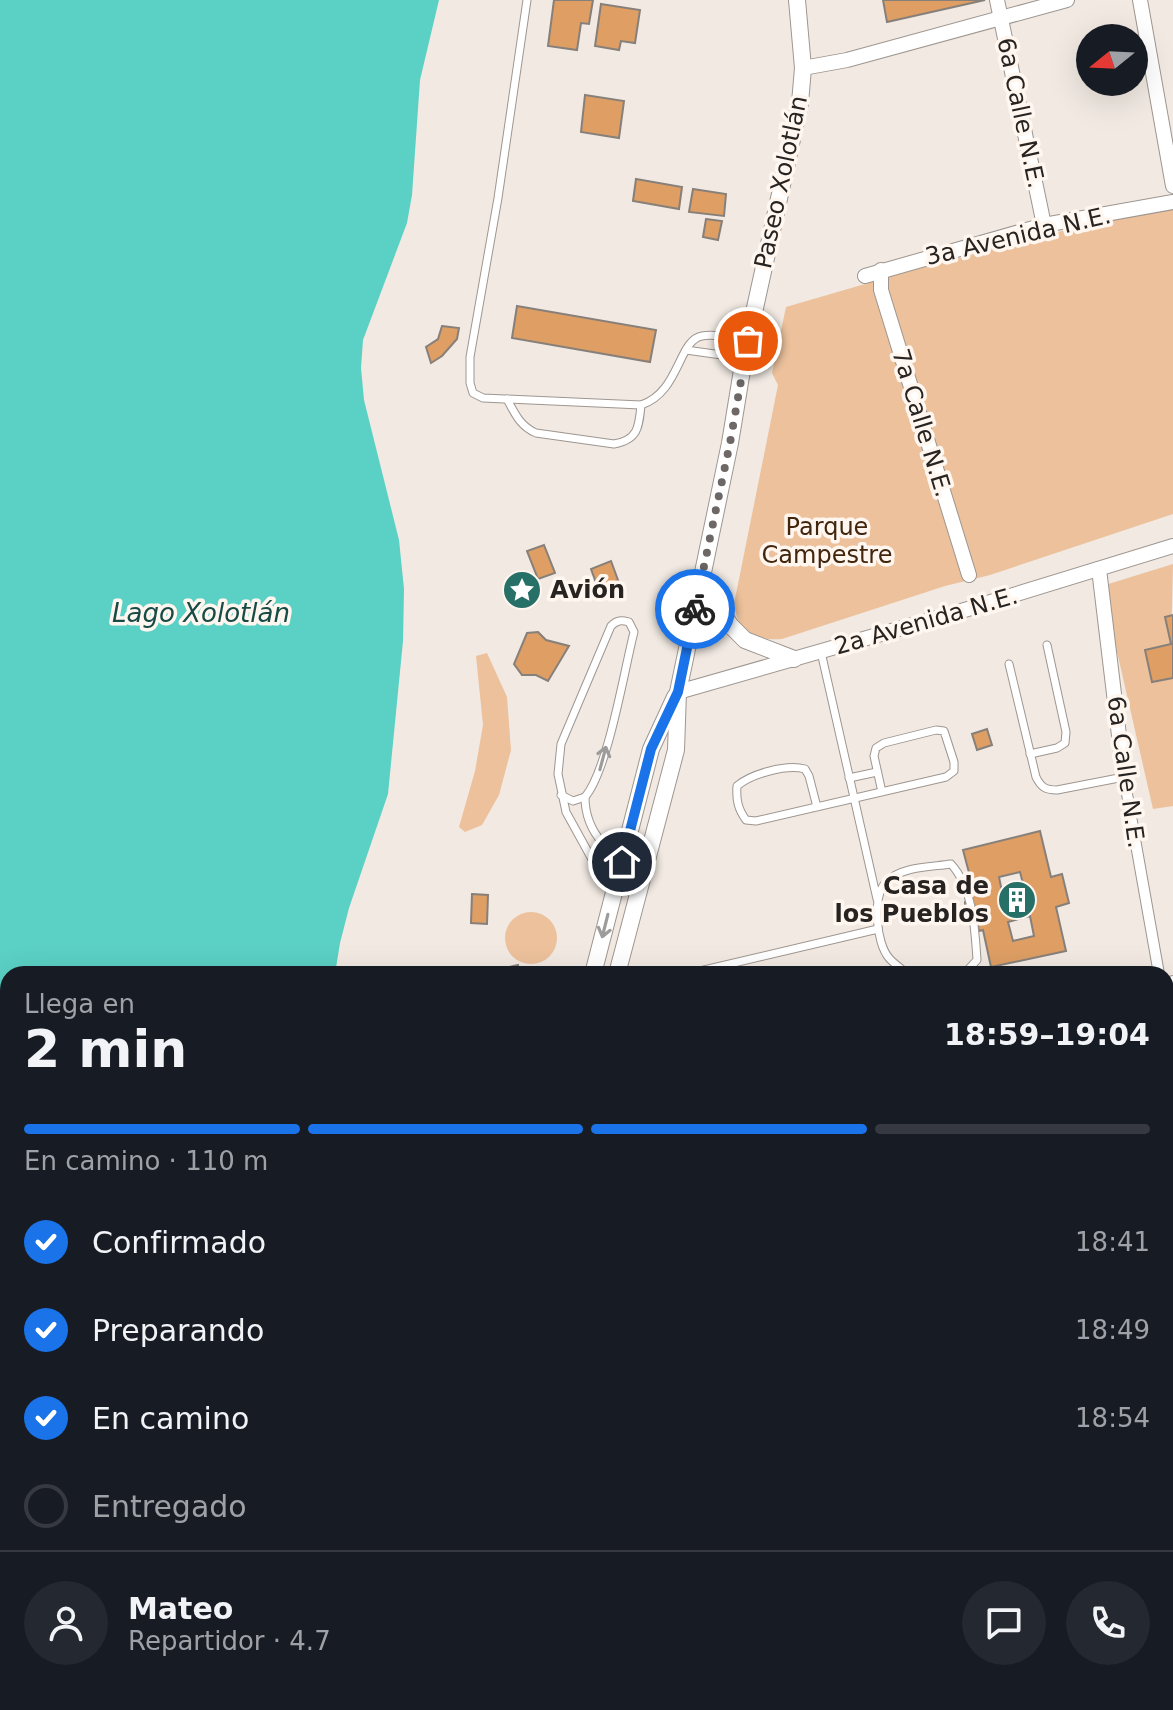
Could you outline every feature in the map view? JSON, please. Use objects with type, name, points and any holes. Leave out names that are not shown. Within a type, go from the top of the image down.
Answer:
[{"type":"street","name":"Paseo Xolotlán","points":[[619,966],[676,750],[678,692],[730,443],[746,349],[800,103],[803,68],[797,0]]},
{"type":"street","name":"6a Calle N.E.","points":[[997,0],[1044,225]]},
{"type":"street","points":[[803,68],[847,60],[1067,0]]},
{"type":"street","points":[[1140,0],[1173,186]]},
{"type":"street","name":"3a Avenida N.E.","points":[[865,276],[1044,225],[1173,202]]},
{"type":"street","name":"7a Calle N.E.","points":[[881,270],[881,290],[969,575]]},
{"type":"street","name":"2a Avenida N.E.","points":[[678,692],[1173,546]]},
{"type":"street","name":"6a Calle N.E.","points":[[1099,569],[1124,777],[1158,966]]},
{"type":"street","points":[[701,582],[731,626],[745,640],[794,659]]},
{"type":"street","name":"Paseo Xolotlán","points":[[595,966],[651,749],[678,692]]},
{"type":"lane","points":[[527,0],[498,198],[470,357],[473,393],[483,398],[641,405],[653,401],[665,391],[694,339],[704,335],[746,349]]},
{"type":"lane","points":[[686,350],[746,349]]},
{"type":"lane","points":[[507,399],[526,429],[614,444],[624,443],[634,436],[639,427],[641,405]]},
{"type":"lane","points":[[561,795],[573,801],[585,797],[601,766],[634,632],[633,626],[622,620],[611,626],[561,744],[558,759],[561,795],[570,822],[593,861],[616,885],[637,895]]},
{"type":"lane","points":[[1030,754],[1065,743],[1066,732],[1047,645]]},
{"type":"lane","points":[[821,652],[877,900],[878,929],[888,957],[899,966]]},
{"type":"lane","points":[[1009,664],[1036,777],[1047,790],[1124,777]]},
{"type":"lane","points":[[817,807],[809,776],[805,769],[795,766],[744,779],[737,786],[740,811],[746,820],[756,821],[817,807],[853,798],[882,792],[946,777],[954,771],[954,762],[944,731],[936,730],[884,743],[876,748],[882,792]]},
{"type":"lane","points":[[849,778],[877,772]]},
{"type":"lane","points":[[585,797],[592,830],[607,849],[622,862],[644,871]]},
{"type":"lane","points":[[877,900],[886,882],[906,871],[951,864],[962,876],[976,932],[977,960],[971,966]]},
{"type":"lane","points":[[721,966],[878,929]]},
{"type":"green space","name":"Parque Campestre","points":[[1173,202],[1173,514],[782,639],[755,637],[743,629],[734,604],[778,385],[772,373],[786,307],[913,270]]},
{"type":"green space","points":[[1173,564],[1171,644],[1145,650],[1152,682],[1173,678],[1173,806],[1153,809],[1102,586]]},
{"type":"green space","points":[[487,653],[507,697],[511,750],[499,795],[482,825],[465,832],[459,827],[475,771],[483,725],[476,656]]},
{"type":"green space","points":[[531,912],[550,919],[557,938],[550,957],[531,964],[512,957],[505,938],[512,919]]},
{"type":"water","name":"Lago Xolotlán","points":[[0,0],[439,0],[420,80],[412,195],[407,223],[363,340],[361,368],[364,400],[399,540],[404,589],[403,641],[388,794],[349,908],[336,966],[0,966]]},
{"type":"building","points":[[554,0],[593,0],[589,24],[581,23],[577,50],[548,46]]},
{"type":"building","points":[[883,0],[985,0],[887,22]]},
{"type":"building","points":[[601,4],[640,10],[635,43],[621,41],[619,50],[595,46]]},
{"type":"building","points":[[585,95],[624,101],[619,138],[581,132]]},
{"type":"building","points":[[636,179],[682,187],[679,209],[633,201]]},
{"type":"building","points":[[693,189],[726,194],[724,216],[689,212]]},
{"type":"building","points":[[706,219],[722,221],[718,240],[703,237]]},
{"type":"building","points":[[517,306],[656,330],[650,362],[512,338]]},
{"type":"building","points":[[442,326],[459,328],[457,339],[431,363],[426,347],[438,339]]},
{"type":"building","points":[[544,545],[555,573],[538,579],[527,551]]},
{"type":"building","points":[[611,561],[622,591],[602,599],[591,569]]},
{"type":"building","points":[[1173,615],[1173,678],[1152,682],[1145,650],[1171,644],[1165,617]]},
{"type":"building","points":[[538,632],[546,640],[569,646],[548,681],[536,675],[522,675],[514,664],[527,633]]},
{"type":"building","points":[[987,729],[992,745],[977,750],[972,734]]},
{"type":"building","name":"Casa de los Pueblos","points":[[1040,831],[1051,877],[1062,874],[1069,903],[1056,907],[1066,951],[991,966],[983,930],[979,931],[977,922],[965,912],[965,902],[971,894],[968,885],[972,884],[963,850]],"holes":[[[1020,872],[1025,891],[1003,897],[999,877]],[[1030,916],[1034,936],[1013,941],[1008,922]]]},
{"type":"building","points":[[472,894],[488,895],[487,924],[471,923]]},
{"type":"way so far","points":[[695,609],[748,341]]},
{"type":"place","name":"Avión","points":[[522,590]]},
{"type":"place","name":"Casa de los Pueblos","points":[[1017,900]]},
{"type":"route","points":[[622,862],[651,749],[678,692],[695,609]]}]
